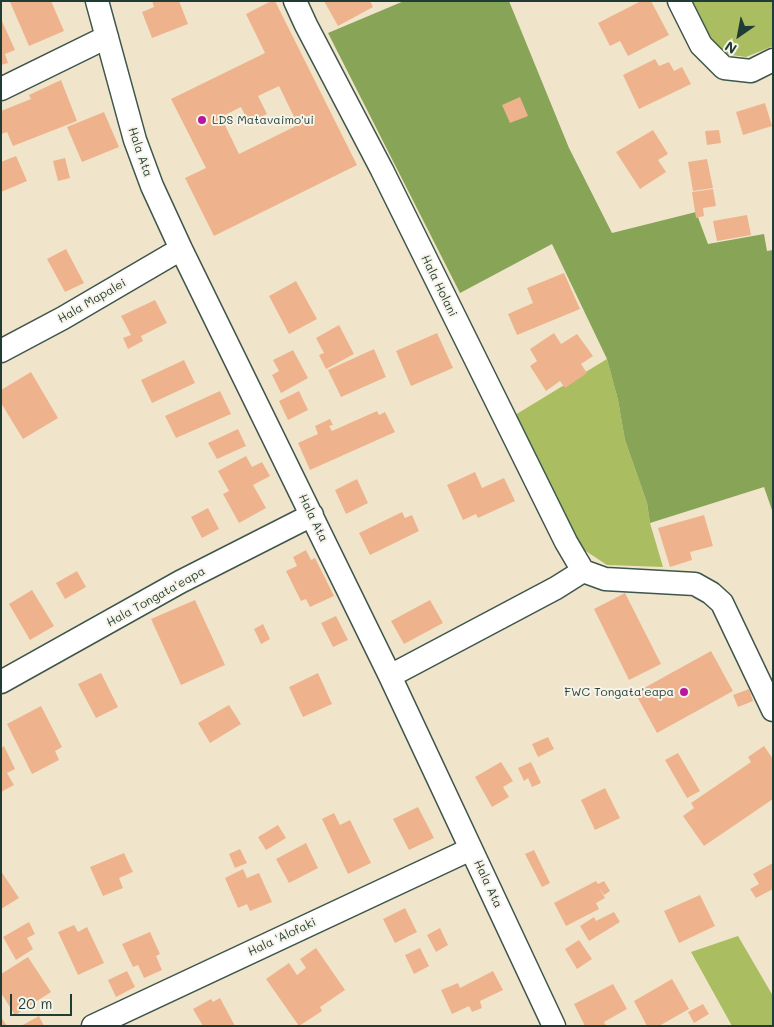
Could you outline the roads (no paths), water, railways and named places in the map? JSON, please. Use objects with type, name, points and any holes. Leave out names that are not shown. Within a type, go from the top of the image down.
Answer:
[{"type":"street","name":"Hala Ata","points":[[97,1],[135,140],[152,186],[390,676],[554,1026]]},
{"type":"street","name":"Hala Holani","points":[[295,1],[382,170],[566,542],[583,570]]},
{"type":"street","points":[[679,1],[701,45],[724,68],[751,71],[773,60]]},
{"type":"street","points":[[1,89],[106,37]]},
{"type":"street","name":"Hala Mapalei","points":[[1,351],[63,318],[181,249]]},
{"type":"street","name":"Hala Tongata'eapa","points":[[1,682],[180,582],[312,515]]},
{"type":"street","points":[[390,676],[556,588],[583,570],[605,579],[695,584],[711,593],[722,603],[773,710]]},
{"type":"street","name":"Hala 'Alofaki","points":[[93,1026],[471,849]]},
{"type":"place","name":"LDS Matavaimo'ui","points":[[202,120]]},
{"type":"place","name":"FWC Tongata'eapa","points":[[684,692]]}]
